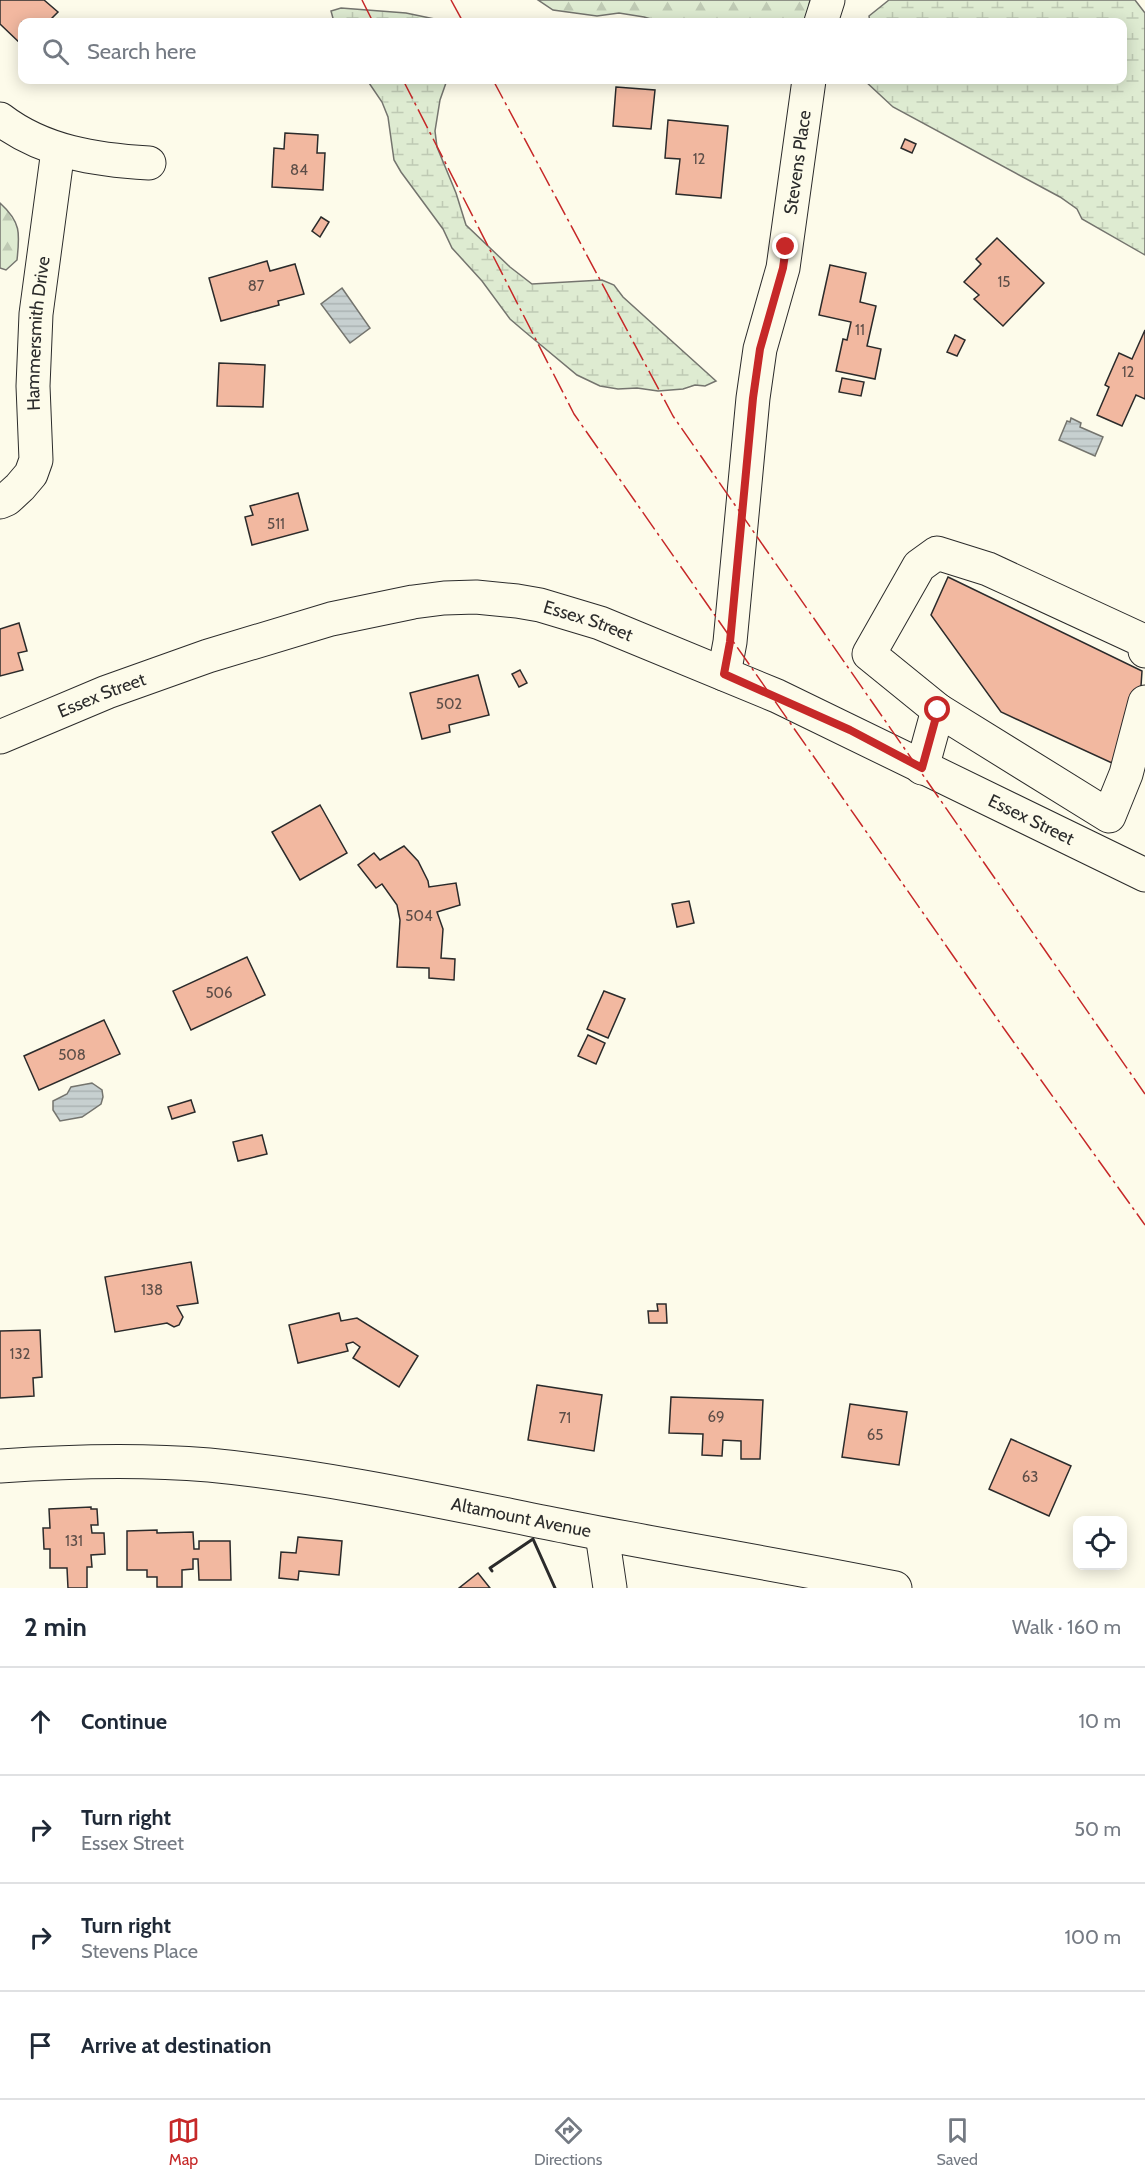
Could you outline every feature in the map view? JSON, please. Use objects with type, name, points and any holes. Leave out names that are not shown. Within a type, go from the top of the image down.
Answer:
[{"type":"street","points":[[821,18],[828,0]]},
{"type":"street","name":"Stevens Place","points":[[724,674],[730,642],[753,398],[760,349],[783,268],[809,84]]},
{"type":"street","points":[[0,119],[58,150],[117,161],[149,163]]},
{"type":"street","name":"Hammersmith Drive","points":[[0,502],[7,499],[31,474],[36,459],[33,386],[36,314],[58,150]]},
{"type":"street","points":[[1109,816],[938,710],[869,654],[919,566],[937,553],[988,569],[1144,641],[1145,651]]},
{"type":"street","name":"Essex Street","points":[[0,737],[107,692],[208,656],[331,619],[444,598],[476,597],[517,601],[571,613],[639,638],[724,674],[850,730],[922,768],[1145,875]]},
{"type":"street","points":[[1094,850],[1126,774],[1145,702]]},
{"type":"street","points":[[922,768],[938,710]]},
{"type":"street","name":"Altamount Avenue","points":[[0,1466],[92,1461],[146,1461],[210,1465],[353,1485],[895,1588]]},
{"type":"street","points":[[602,1534],[610,1588]]},
{"type":"green space","points":[[538,0],[810,0],[807,18],[648,18],[619,13],[597,16],[553,10]]},
{"type":"green space","points":[[889,0],[1135,0],[1145,13],[1145,255],[1082,219],[1077,209],[1060,197],[893,107],[868,84],[1127,84],[1127,18],[869,18]]},
{"type":"green space","points":[[341,8],[406,13],[430,18],[333,18],[331,11]]},
{"type":"green space","points":[[370,84],[446,84],[440,100],[435,131],[437,147],[466,225],[510,267],[532,284],[602,280],[614,285],[623,297],[716,381],[705,386],[695,385],[683,389],[658,391],[600,386],[577,375],[510,319],[482,281],[452,248],[443,229],[394,160],[388,117],[382,102]]},
{"type":"green space","points":[[0,203],[12,216],[18,228],[17,260],[6,270],[0,268]]},
{"type":"shaded area","points":[[342,288],[370,328],[350,343],[321,304]]},
{"type":"shaded area","points":[[1071,418],[1081,423],[1080,427],[1103,437],[1095,456],[1059,440],[1067,421],[1070,422]]},
{"type":"shaded area","points":[[92,1083],[102,1090],[101,1104],[82,1117],[60,1121],[53,1110],[53,1101],[67,1094],[71,1087]]},
{"type":"building","points":[[0,0],[44,0],[58,12],[52,18],[18,18],[18,41],[0,24]]},
{"type":"building","points":[[616,87],[655,90],[651,129],[613,126]]},
{"type":"building","points":[[668,120],[728,126],[721,198],[676,194],[680,159],[665,158]]},
{"type":"building","points":[[285,133],[318,135],[317,153],[325,153],[323,190],[272,187],[274,148],[284,149]]},
{"type":"building","points":[[905,139],[916,144],[912,153],[901,148]]},
{"type":"building","points":[[321,217],[329,222],[320,237],[312,231]]},
{"type":"building","points":[[997,238],[1044,283],[1003,326],[974,299],[979,295],[964,282],[981,264],[976,259]]},
{"type":"building","points":[[267,261],[270,271],[295,264],[304,294],[278,301],[279,305],[221,321],[209,278]]},
{"type":"building","points":[[830,265],[866,273],[860,302],[876,306],[867,346],[881,349],[875,379],[836,371],[843,339],[847,340],[851,322],[819,315]]},
{"type":"building","points":[[1145,330],[1145,399],[1136,395],[1122,426],[1097,415],[1109,387],[1105,385],[1119,353],[1132,359]]},
{"type":"building","points":[[955,335],[965,340],[957,356],[947,352]]},
{"type":"building","points":[[219,363],[265,365],[263,407],[217,406]]},
{"type":"building","points":[[842,378],[864,382],[861,396],[839,392]]},
{"type":"building","points":[[298,493],[308,530],[252,545],[245,517],[253,515],[250,506]]},
{"type":"building","points":[[948,577],[1142,671],[1140,701],[1112,763],[1001,712],[931,615]]},
{"type":"building","points":[[19,623],[27,651],[18,653],[23,670],[0,676],[0,629]]},
{"type":"building","points":[[520,670],[527,683],[519,687],[512,674]]},
{"type":"building","points":[[478,675],[489,715],[449,725],[450,732],[422,739],[410,693]]},
{"type":"building","points":[[320,805],[347,853],[300,880],[272,832]]},
{"type":"building","points":[[404,846],[418,861],[429,887],[456,883],[460,905],[437,912],[443,929],[441,958],[455,959],[454,980],[429,978],[429,968],[397,967],[400,920],[397,905],[382,884],[376,888],[358,865],[374,853],[380,860]]},
{"type":"building","points":[[689,901],[694,923],[677,927],[672,904]]},
{"type":"building","points":[[247,957],[265,995],[191,1030],[173,991]]},
{"type":"building","points":[[604,991],[625,999],[608,1038],[587,1029]]},
{"type":"building","points":[[104,1020],[120,1054],[39,1090],[24,1056]]},
{"type":"building","points":[[588,1035],[605,1043],[596,1064],[578,1056]]},
{"type":"building","points":[[191,1100],[195,1112],[172,1119],[168,1107]]},
{"type":"building","points":[[262,1135],[267,1154],[238,1161],[233,1142]]},
{"type":"building","points":[[191,1262],[198,1303],[177,1306],[183,1317],[179,1325],[174,1327],[167,1323],[115,1332],[105,1277]]},
{"type":"building","points":[[657,1304],[666,1304],[667,1323],[649,1323],[648,1311],[658,1311]]},
{"type":"building","points":[[339,1313],[341,1321],[357,1318],[418,1356],[399,1387],[353,1358],[360,1347],[353,1342],[346,1344],[348,1351],[298,1363],[289,1325]]},
{"type":"building","points":[[40,1330],[42,1377],[33,1378],[34,1396],[0,1398],[0,1331]]},
{"type":"building","points":[[537,1385],[602,1395],[594,1451],[528,1440]]},
{"type":"building","points":[[671,1397],[763,1400],[760,1459],[741,1459],[741,1441],[723,1440],[722,1456],[702,1455],[703,1434],[669,1433]]},
{"type":"building","points":[[850,1404],[907,1412],[899,1465],[842,1457]]},
{"type":"building","points":[[1011,1439],[1071,1466],[1049,1516],[989,1489]]},
{"type":"building","points":[[91,1507],[91,1509],[97,1509],[98,1525],[91,1525],[92,1533],[104,1533],[105,1554],[91,1555],[92,1567],[87,1567],[87,1588],[68,1588],[67,1568],[50,1568],[50,1549],[44,1549],[43,1528],[50,1528],[49,1509]]},
{"type":"building","points":[[157,1530],[157,1533],[193,1532],[194,1549],[199,1549],[199,1541],[230,1541],[231,1580],[199,1580],[198,1559],[193,1559],[193,1569],[182,1570],[182,1587],[157,1587],[157,1577],[147,1577],[147,1570],[127,1570],[127,1531]]},
{"type":"building","points":[[298,1537],[342,1541],[339,1575],[299,1571],[298,1580],[279,1578],[281,1552],[296,1553]]},
{"type":"building","points":[[478,1573],[490,1588],[459,1588]]},
{"type":"wall","points":[[492,1571],[490,1568],[533,1539],[555,1588]]},
{"type":"power","points":[[362,0],[371,18]]},
{"type":"power","points":[[451,0],[461,18]]},
{"type":"power","points":[[405,84],[574,414],[1005,1030],[1145,1225]]},
{"type":"power","points":[[495,84],[673,416],[1145,1094]]},
{"type":"route","points":[[786,247],[783,268],[760,349],[753,398],[730,642],[724,674],[850,730],[922,768],[938,710]]}]
